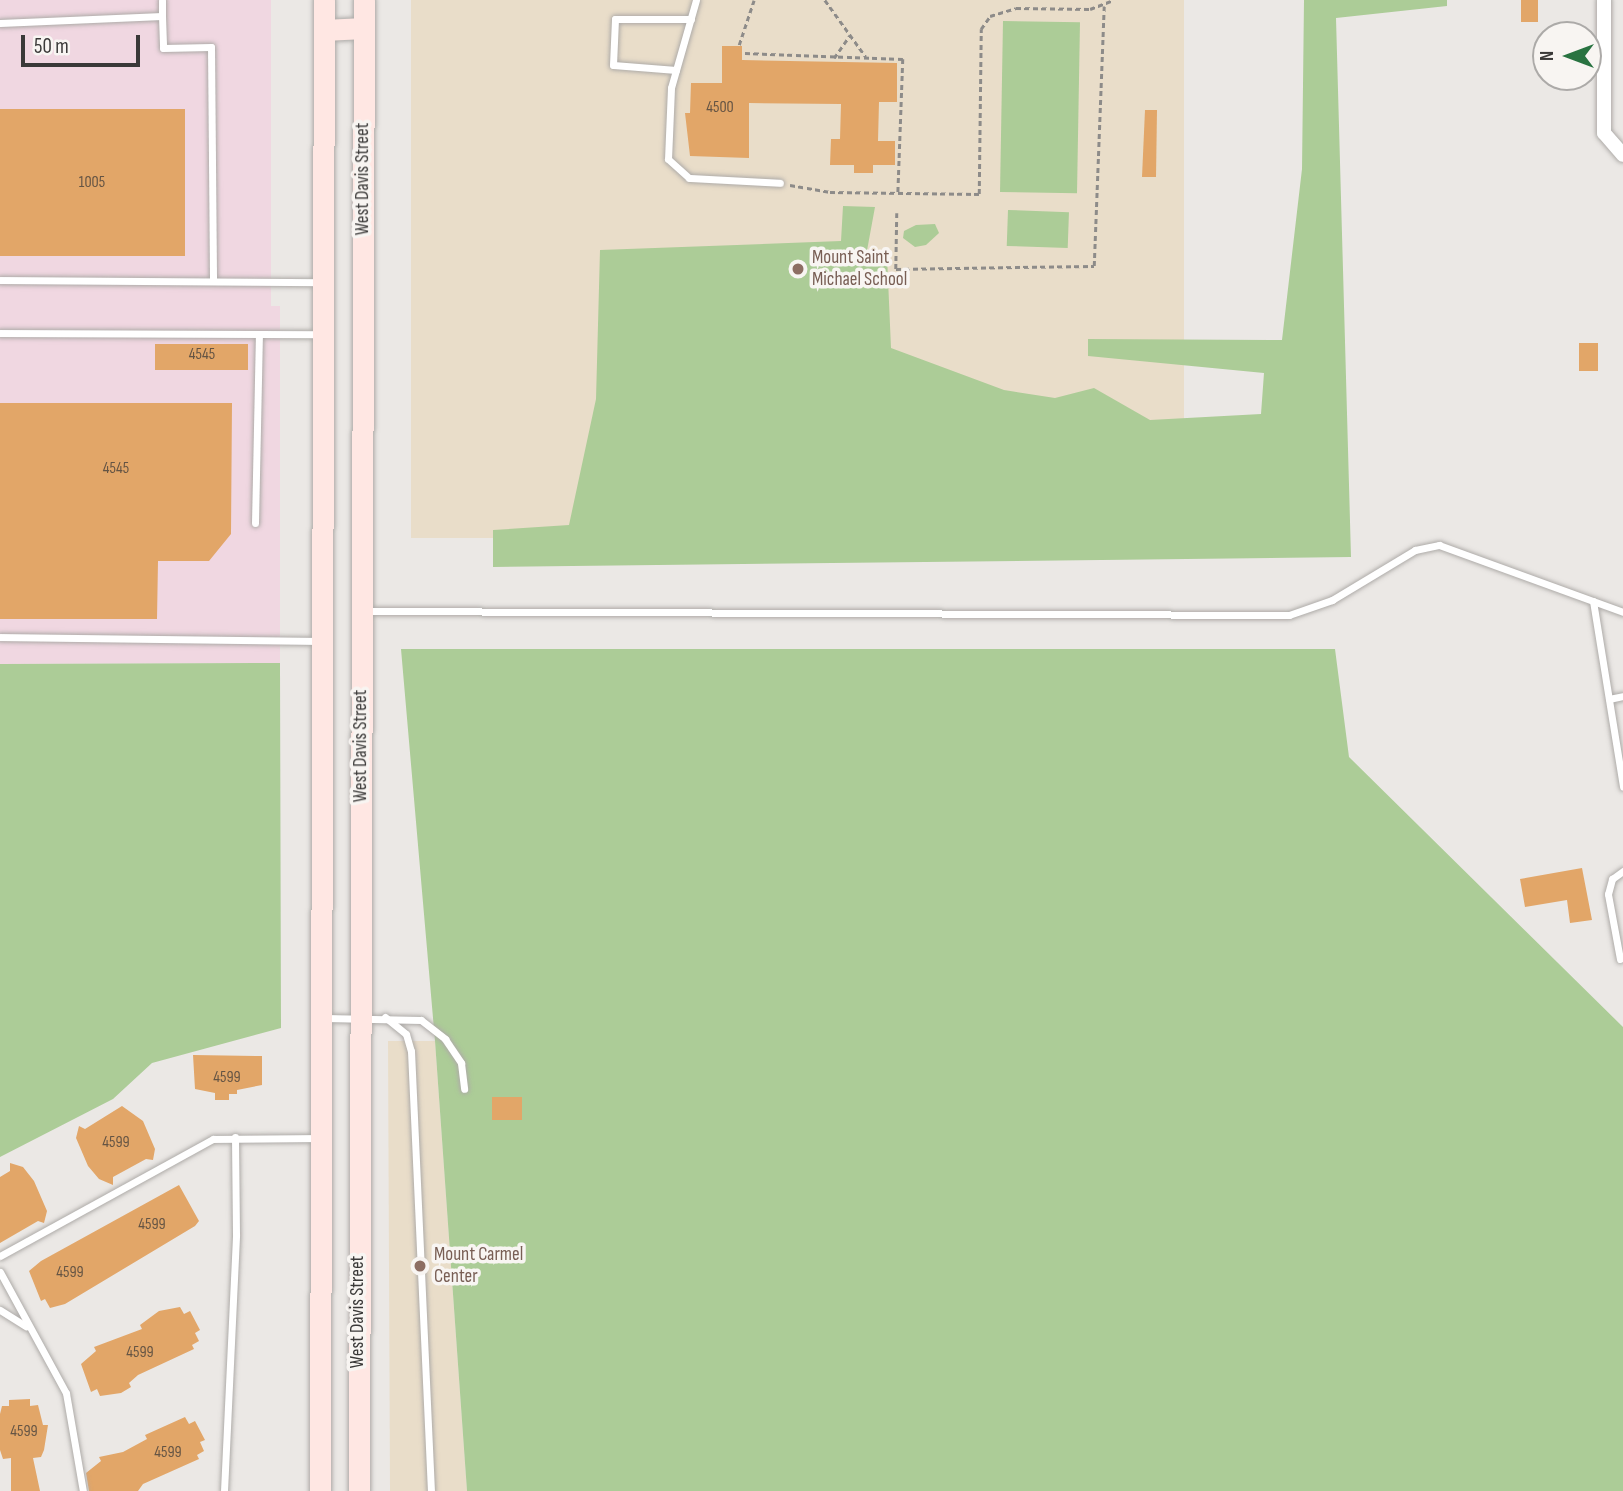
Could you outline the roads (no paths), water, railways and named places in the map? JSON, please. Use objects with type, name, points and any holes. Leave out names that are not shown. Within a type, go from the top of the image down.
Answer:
[{"type":"main road","name":"West Davis Street","points":[[320,1491],[324,0]]},
{"type":"main road","name":"West Davis Street","points":[[359,1491],[364,0]]},
{"type":"main road","points":[[324,30],[364,28]]},
{"type":"street","points":[[1604,0],[1604,133],[1617,150]]},
{"type":"lane","points":[[162,0],[163,48],[211,47],[213,281]]},
{"type":"lane","points":[[696,0],[671,88],[668,159],[678,171],[690,178],[780,183]]},
{"type":"lane","points":[[0,23],[162,16]]},
{"type":"lane","points":[[676,69],[614,65],[615,19],[691,19]]},
{"type":"lane","points":[[0,280],[323,282]]},
{"type":"lane","points":[[0,333],[323,334]]},
{"type":"lane","points":[[255,523],[259,334]]},
{"type":"lane","points":[[362,611],[1289,615],[1332,600],[1415,550],[1439,545],[1622,613]]},
{"type":"lane","points":[[1593,601],[1623,787]]},
{"type":"lane","points":[[0,637],[322,641]]},
{"type":"lane","points":[[1609,699],[1623,696]]},
{"type":"lane","points":[[1620,959],[1608,894],[1612,879],[1623,871]]},
{"type":"lane","points":[[385,1017],[406,1034],[411,1051],[431,1491]]},
{"type":"lane","points":[[321,1018],[385,1017],[421,1020],[445,1039],[461,1063],[464,1089]]},
{"type":"lane","points":[[224,1491],[236,1234],[235,1137]]},
{"type":"lane","points":[[0,1256],[213,1139],[320,1138]]},
{"type":"lane","points":[[0,1272],[26,1326],[66,1393],[83,1491]]},
{"type":"lane","points":[[0,1310],[26,1326]]},
{"type":"place","name":"Mount Saint Michael School","points":[[798,269]]},
{"type":"place","name":"Mount Carmel Center","points":[[420,1266]]}]
